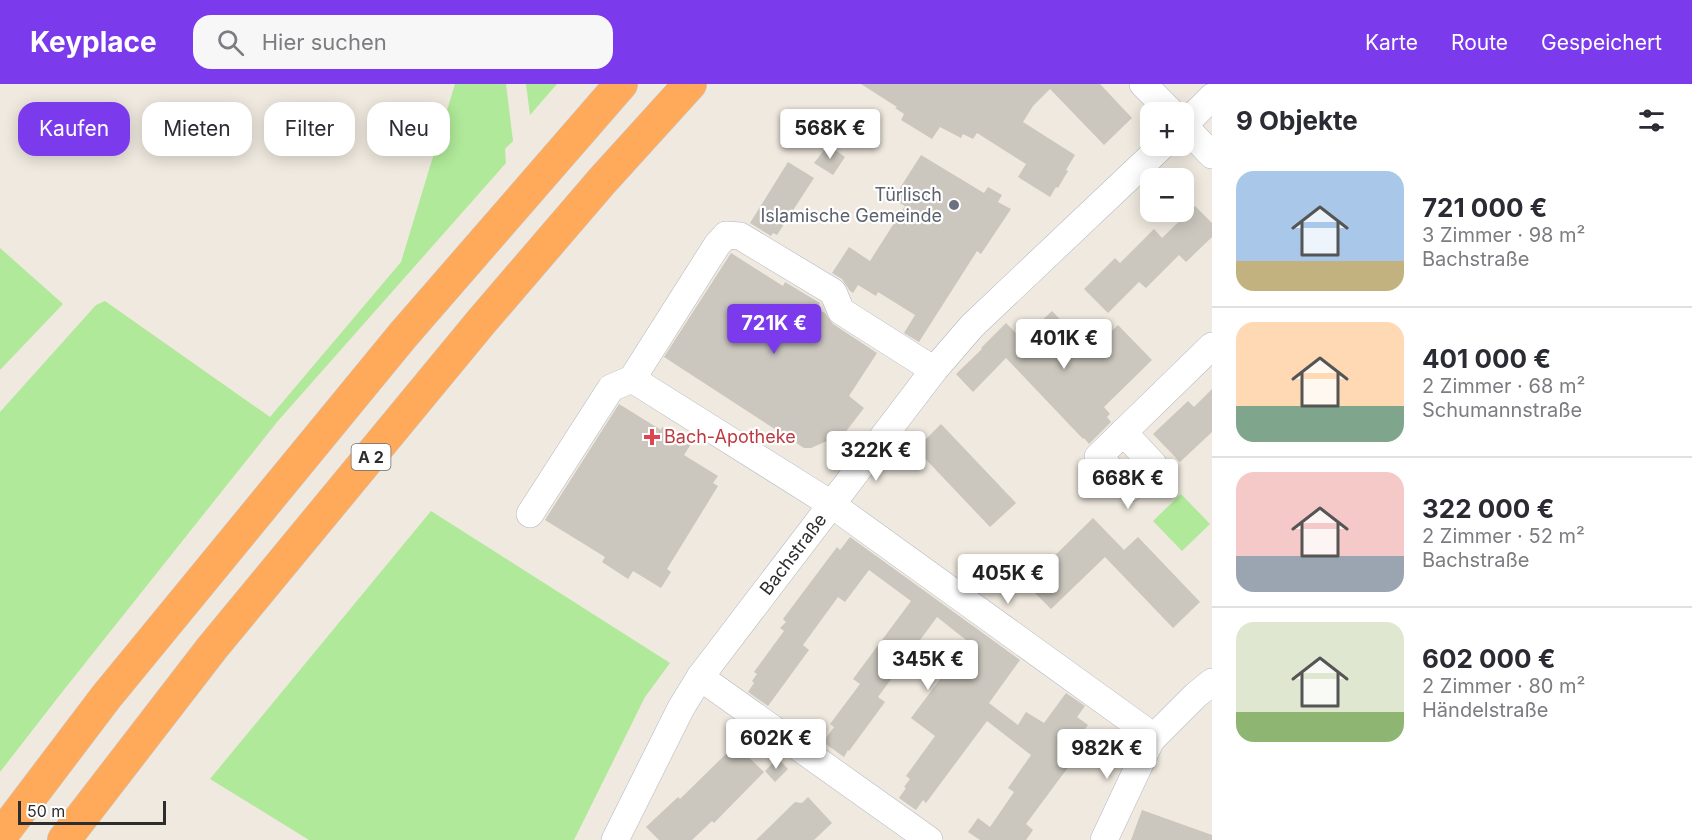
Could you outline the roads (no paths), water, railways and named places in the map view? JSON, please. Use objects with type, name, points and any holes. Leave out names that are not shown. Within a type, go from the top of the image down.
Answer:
[{"type":"highway","points":[[0,837],[106,697],[403,335],[621,84]]},
{"type":"highway","name":"A 2","points":[[64,840],[212,648],[481,322],[690,84]]},
{"type":"highway","points":[[0,810],[106,697]]},
{"type":"street","points":[[1143,84],[1161,102]]},
{"type":"street","points":[[1194,115],[1212,98]]},
{"type":"street","points":[[1194,136],[1212,155]]},
{"type":"street","name":"Bachstraße","points":[[615,840],[681,708],[700,677],[934,370],[972,326],[1151,156]]},
{"type":"street","points":[[530,513],[611,388],[632,379],[717,245],[726,235],[740,236],[833,292],[841,311],[934,370]]},
{"type":"street","points":[[1123,432],[1212,346]]},
{"type":"street","points":[[632,379],[831,504],[1143,729],[1151,740]]},
{"type":"street","points":[[700,677],[929,840]]},
{"type":"street","points":[[1104,840],[1151,740],[1212,682]]},
{"type":"place","name":"Türlisch Islamische Gemeinde","points":[[954,205]]},
{"type":"place","name":"Bach-Apotheke","points":[[652,437]]}]
